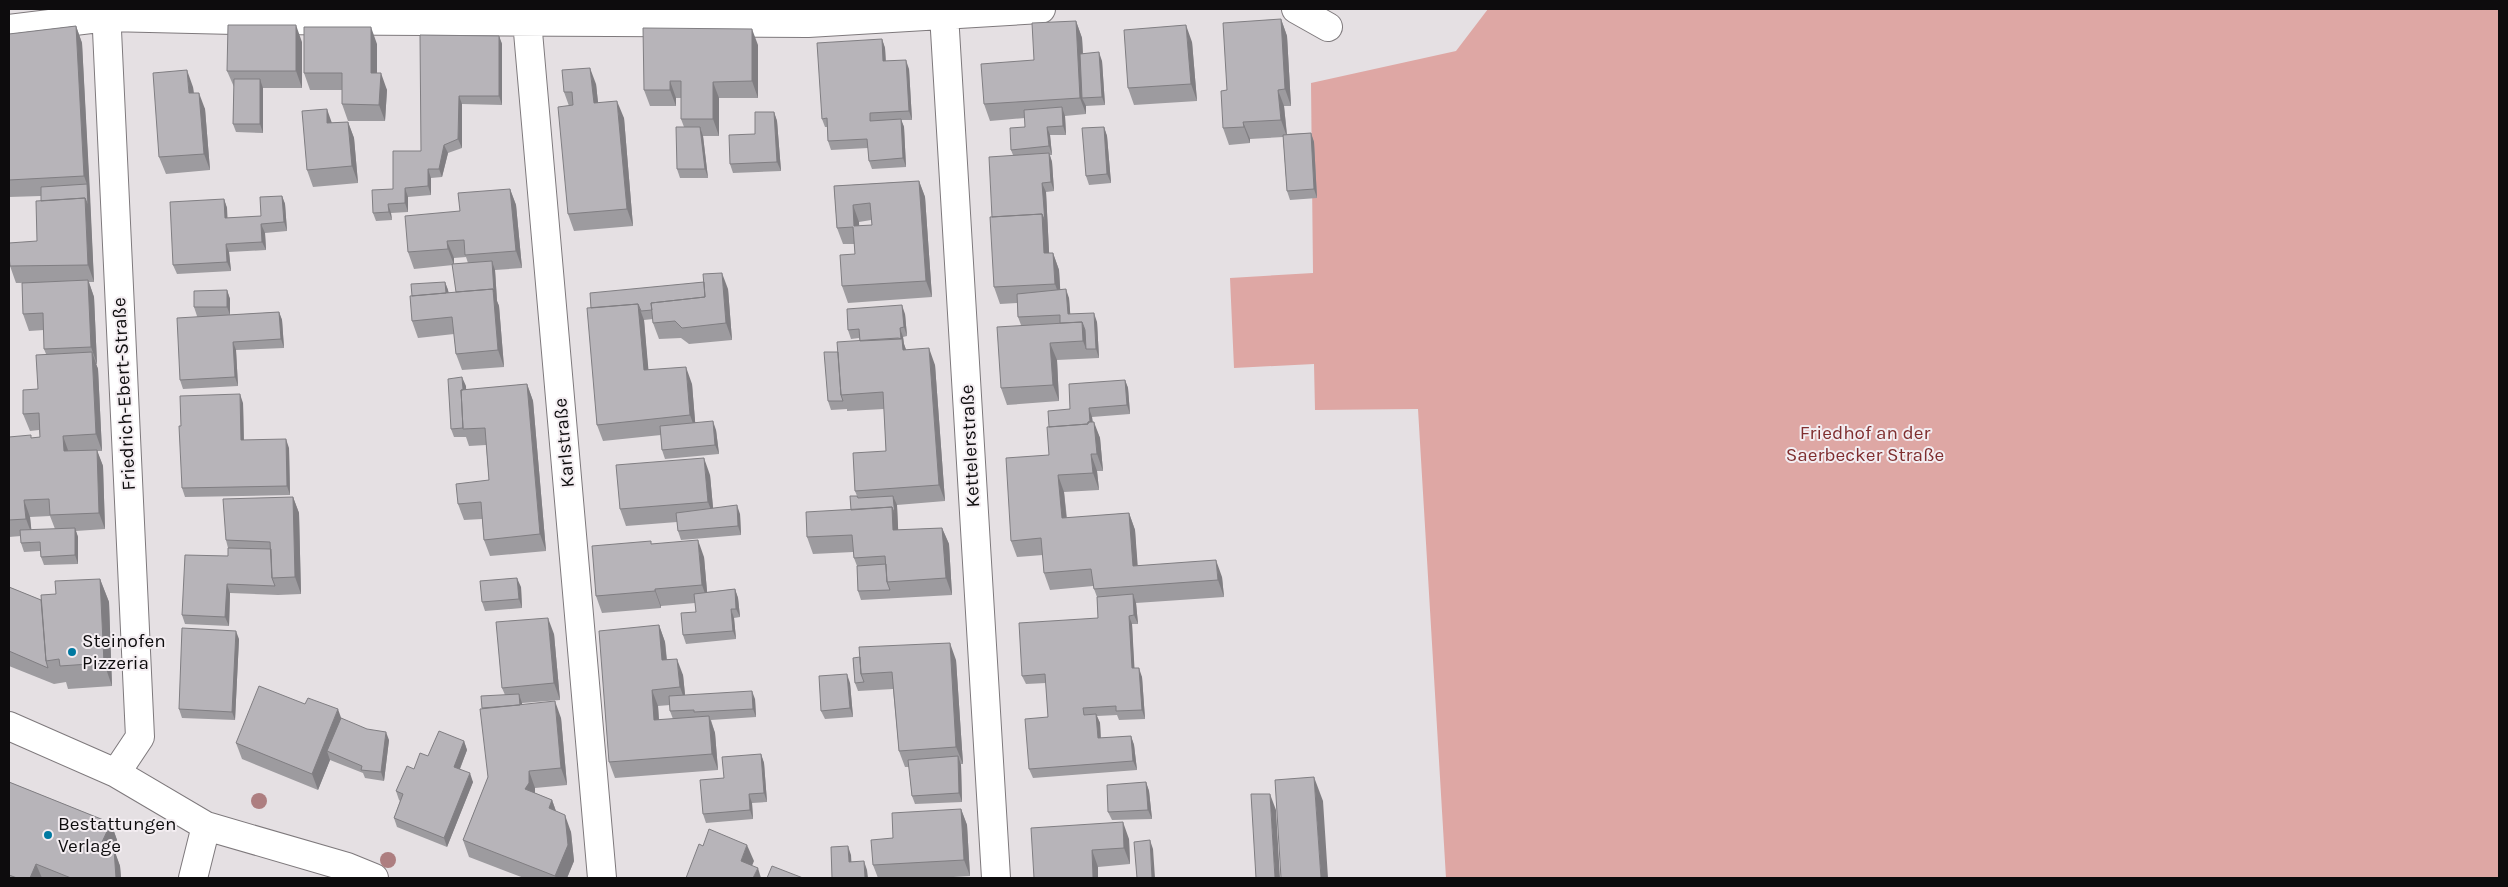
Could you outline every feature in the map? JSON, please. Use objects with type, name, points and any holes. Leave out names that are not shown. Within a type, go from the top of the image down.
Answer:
[{"type":"street","points":[[9,29],[106,13],[808,16],[944,14],[1041,9]]},
{"type":"street","points":[[1296,9],[1328,27]]},
{"type":"street","name":"Friedrich-Ebert-Straße","points":[[106,13],[140,737],[116,773]]},
{"type":"street","name":"Kettelerstraße","points":[[944,14],[996,878]]},
{"type":"street","name":"Karlstraße","points":[[526,16],[602,878]]},
{"type":"street","points":[[9,726],[116,773],[206,826],[346,867],[374,878]]},
{"type":"street","points":[[193,878],[206,826]]},
{"type":"green space","name":"Friedhof an der Saerbecker Straße","points":[[1488,9],[2499,9],[2499,878],[1446,878],[1418,409],[1315,410],[1314,364],[1234,368],[1230,278],[1313,273],[1311,83],[1456,51]]},
{"type":"building","points":[[1281,19],[1285,89],[1278,90],[1281,120],[1243,122],[1244,127],[1223,128],[1221,91],[1227,90],[1223,23]]},
{"type":"building","points":[[1076,21],[1080,98],[984,104],[981,64],[1034,60],[1032,23]]},
{"type":"building","points":[[228,25],[296,25],[296,71],[227,71]]},
{"type":"building","points":[[1186,25],[1191,84],[1128,88],[1124,30]]},
{"type":"building","points":[[76,26],[84,176],[9,180],[9,34]]},
{"type":"building","points":[[304,27],[371,27],[371,73],[381,73],[379,105],[342,104],[342,73],[304,73]]},
{"type":"building","points":[[643,28],[752,29],[752,81],[713,82],[713,119],[681,119],[681,81],[670,81],[670,90],[644,90]]},
{"type":"building","points":[[420,35],[499,36],[499,96],[459,96],[458,139],[444,145],[439,169],[428,169],[428,186],[405,188],[405,203],[388,204],[389,212],[373,213],[372,190],[393,189],[393,151],[421,151]]},
{"type":"building","points":[[882,39],[883,61],[906,60],[909,111],[870,113],[870,121],[901,119],[903,158],[869,161],[867,139],[828,141],[827,118],[822,119],[817,43]]},
{"type":"building","points":[[1099,52],[1102,97],[1082,98],[1080,54]]},
{"type":"building","points":[[590,68],[594,103],[617,101],[627,209],[568,214],[558,107],[573,105],[572,92],[564,92],[562,70]]},
{"type":"building","points":[[187,70],[189,93],[199,93],[204,154],[159,157],[153,73]]},
{"type":"building","points":[[234,79],[260,79],[260,124],[233,124]]},
{"type":"building","points":[[1062,107],[1063,126],[1047,127],[1049,146],[1011,150],[1010,128],[1025,127],[1024,110]]},
{"type":"building","points":[[327,109],[327,123],[348,122],[352,166],[307,170],[302,111]]},
{"type":"building","points":[[755,112],[774,112],[777,162],[730,164],[729,135],[755,134]]},
{"type":"building","points":[[676,127],[700,127],[705,169],[677,169]]},
{"type":"building","points":[[1104,127],[1107,174],[1086,176],[1082,128]]},
{"type":"building","points":[[1311,133],[1314,189],[1287,191],[1283,135]]},
{"type":"building","points":[[1049,153],[1051,182],[1042,183],[1045,222],[1042,214],[992,217],[989,157]]},
{"type":"building","points":[[919,181],[926,281],[842,286],[840,255],[855,254],[853,227],[837,228],[834,186]],"holes":[[[870,203],[872,225],[854,226],[853,205]]]},
{"type":"building","points":[[87,184],[88,206],[85,198],[41,201],[41,187]]},
{"type":"building","points":[[510,189],[516,251],[465,255],[464,240],[447,241],[448,249],[408,252],[405,216],[460,211],[458,193]]},
{"type":"building","points":[[282,196],[284,222],[261,224],[262,242],[226,244],[227,262],[173,265],[170,202],[224,199],[225,218],[261,216],[260,197]]},
{"type":"building","points":[[85,198],[88,265],[10,266],[9,243],[37,241],[36,201]]},
{"type":"building","points":[[1042,214],[1044,253],[1053,253],[1055,284],[994,287],[990,217]]},
{"type":"building","points":[[492,261],[494,292],[493,289],[456,292],[452,264]]},
{"type":"building","points":[[722,273],[726,323],[682,328],[675,321],[653,323],[651,303],[705,297],[703,274]]},
{"type":"building","points":[[88,280],[91,347],[44,349],[43,313],[23,314],[22,283]]},
{"type":"building","points":[[445,282],[446,293],[412,296],[411,284]]},
{"type":"building","points":[[704,282],[705,297],[651,303],[652,310],[641,311],[638,304],[591,308],[590,293]]},
{"type":"building","points":[[493,289],[498,350],[456,354],[452,317],[412,321],[410,296]]},
{"type":"building","points":[[1066,289],[1068,314],[1094,313],[1096,349],[1086,349],[1085,330],[1082,322],[1060,323],[1060,315],[1018,317],[1017,294]]},
{"type":"building","points":[[227,290],[227,307],[194,307],[194,291]]},
{"type":"building","points":[[638,304],[644,370],[686,367],[690,415],[597,425],[587,308]]},
{"type":"building","points":[[902,305],[904,327],[900,328],[901,339],[860,341],[859,329],[848,330],[847,309]]},
{"type":"building","points":[[279,312],[281,339],[233,342],[235,377],[180,380],[177,318]]},
{"type":"building","points":[[1082,322],[1083,341],[1050,343],[1053,385],[1001,388],[997,327]]},
{"type":"building","points":[[902,339],[903,350],[929,348],[939,485],[855,491],[853,453],[886,451],[883,392],[841,395],[837,342]]},
{"type":"building","points":[[92,352],[96,434],[63,436],[64,451],[97,450],[99,513],[50,515],[49,499],[24,500],[26,519],[9,520],[9,437],[31,435],[31,438],[40,437],[39,413],[23,414],[23,390],[38,389],[36,355]]},
{"type":"building","points":[[824,352],[838,352],[843,401],[828,401]]},
{"type":"building","points":[[462,377],[463,428],[451,429],[448,379]]},
{"type":"building","points":[[1125,380],[1127,405],[1089,408],[1090,422],[1088,424],[1049,427],[1048,411],[1070,409],[1069,384]]},
{"type":"building","points":[[527,384],[540,534],[484,540],[481,502],[458,504],[456,484],[489,480],[485,428],[463,429],[461,390]]},
{"type":"building","points":[[240,394],[241,440],[286,439],[287,486],[182,488],[179,426],[181,426],[180,396]]},
{"type":"building","points":[[713,421],[715,445],[662,450],[660,426]]},
{"type":"building","points":[[1088,422],[1094,422],[1097,454],[1091,454],[1093,473],[1058,475],[1062,518],[1129,513],[1133,566],[1216,560],[1218,580],[1094,589],[1091,569],[1044,573],[1041,538],[1011,541],[1006,458],[1049,455],[1047,427],[1088,424]]},
{"type":"building","points":[[704,458],[708,502],[620,509],[616,465]]},
{"type":"building","points":[[850,496],[857,496],[858,498],[893,496],[895,515],[892,507],[851,510]]},
{"type":"building","points":[[293,497],[295,577],[272,578],[270,542],[226,540],[223,499]]},
{"type":"building","points":[[737,505],[738,526],[678,531],[676,513]]},
{"type":"building","points":[[892,507],[893,530],[942,528],[946,578],[887,582],[885,556],[854,558],[852,535],[807,537],[806,512]]},
{"type":"building","points":[[75,528],[75,555],[41,557],[40,542],[21,543],[20,530]]},
{"type":"building","points":[[698,540],[702,585],[596,596],[592,546],[651,541],[651,544]]},
{"type":"building","points":[[228,548],[271,549],[272,578],[275,586],[227,584],[225,617],[182,615],[185,555],[228,556]]},
{"type":"building","points":[[886,564],[887,582],[890,590],[858,591],[857,566]]},
{"type":"building","points":[[517,578],[519,599],[482,602],[480,581]]},
{"type":"building","points":[[100,579],[104,663],[60,666],[59,659],[46,661],[41,595],[56,594],[55,581]]},
{"type":"building","points":[[9,587],[41,600],[48,668],[9,651]]},
{"type":"building","points":[[735,589],[736,609],[731,609],[733,631],[683,635],[681,613],[696,612],[694,594]]},
{"type":"building","points":[[1133,594],[1134,615],[1129,616],[1132,668],[1139,668],[1142,710],[1116,711],[1116,706],[1083,708],[1084,715],[1096,714],[1098,738],[1131,736],[1133,761],[1029,769],[1025,719],[1048,717],[1045,674],[1022,676],[1019,623],[1098,618],[1097,597]]},
{"type":"building","points":[[548,618],[554,683],[502,688],[496,622]]},
{"type":"building","points":[[659,625],[662,660],[677,659],[680,687],[652,690],[654,720],[709,716],[712,754],[609,762],[599,631]]},
{"type":"building","points":[[182,628],[236,631],[232,712],[179,709]]},
{"type":"building","points":[[950,643],[956,747],[899,751],[892,672],[861,674],[859,647]]},
{"type":"building","points":[[860,657],[861,674],[864,682],[855,683],[853,658]]},
{"type":"building","points":[[847,674],[850,708],[821,711],[819,676]]},
{"type":"building","points":[[259,686],[305,704],[308,698],[338,709],[312,774],[236,743]]},
{"type":"building","points":[[752,691],[753,709],[694,712],[694,710],[670,711],[669,696]]},
{"type":"building","points":[[519,694],[520,705],[482,708],[481,696]]},
{"type":"building","points":[[555,701],[561,768],[529,771],[529,783],[525,789],[552,800],[549,808],[565,815],[568,845],[555,876],[463,840],[488,777],[480,709]]},
{"type":"building","points":[[341,718],[367,729],[386,732],[381,772],[361,770],[362,766],[327,751]]},
{"type":"building","points":[[439,731],[464,741],[454,767],[470,773],[444,838],[394,818],[403,794],[396,791],[407,766],[414,769],[420,753],[428,756]]},
{"type":"building","points":[[761,754],[764,793],[749,794],[750,810],[703,814],[700,780],[724,778],[722,757]]},
{"type":"building","points":[[958,756],[959,793],[912,796],[908,760]]},
{"type":"building","points":[[1314,777],[1321,878],[1281,878],[1275,780]]},
{"type":"building","points":[[9,782],[111,823],[102,842],[114,849],[116,878],[71,878],[36,864],[30,878],[17,878],[9,875]]},
{"type":"building","points":[[1146,782],[1148,810],[1108,812],[1107,785]]},
{"type":"building","points":[[1251,794],[1270,794],[1275,878],[1256,878]]},
{"type":"building","points":[[961,809],[964,860],[873,865],[871,840],[893,838],[892,813]]},
{"type":"building","points":[[1123,822],[1124,848],[1092,850],[1093,878],[1034,878],[1031,828]]},
{"type":"building","points":[[709,829],[747,845],[741,861],[758,868],[753,878],[686,878],[699,844],[703,846]]},
{"type":"building","points":[[1150,840],[1152,878],[1137,878],[1134,842]]},
{"type":"building","points":[[848,846],[849,862],[864,861],[865,878],[832,878],[831,847]]},
{"type":"building","points":[[772,866],[803,878],[767,878]]},
{"type":"place","name":"Steinofen Pizzeria","points":[[72,652]]},
{"type":"place","name":"Bestattungen Verlage","points":[[48,835]]}]
